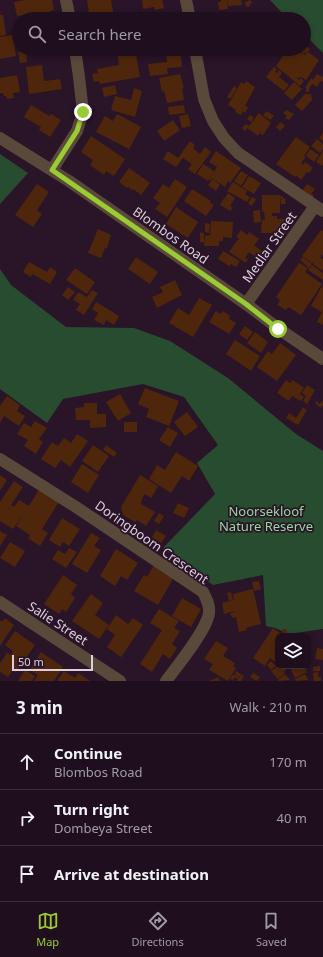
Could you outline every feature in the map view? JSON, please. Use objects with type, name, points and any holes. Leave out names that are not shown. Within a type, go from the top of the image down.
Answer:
[{"type":"street","points":[[66,0],[69,12]]},
{"type":"street","points":[[186,0],[189,12]]},
{"type":"street","points":[[52,170],[77,131],[83,112],[80,77],[76,56]]},
{"type":"street","points":[[196,56],[204,99],[213,121],[224,138],[238,153],[319,208]]},
{"type":"street","name":"Blombos Road","points":[[0,138],[52,170],[323,359]]},
{"type":"street","name":"Medlar Street","points":[[246,304],[319,208]]},
{"type":"street","name":"Doringboom Crescent","points":[[0,459],[76,507],[203,592],[208,601],[209,613],[205,627],[166,681]]},
{"type":"street","name":"Salie Street","points":[[0,602],[120,681]]},
{"type":"green space","points":[[270,0],[323,0],[323,53],[311,41],[311,12],[281,12]]},
{"type":"green space","points":[[0,154],[28,173],[0,204]]},
{"type":"green space","name":"Noorsekloof Nature Reserve","points":[[0,269],[11,285],[66,327],[134,328],[170,341],[228,378],[296,434],[323,451],[323,629],[286,633],[266,626],[263,575],[213,585],[163,548],[215,494],[197,463],[218,445],[184,397],[143,384],[63,399],[47,423],[0,389]]},
{"type":"building","points":[[25,0],[52,0],[54,10],[50,12],[16,12],[14,2]]},
{"type":"building","points":[[87,0],[111,0],[113,12],[89,12]]},
{"type":"building","points":[[142,0],[162,0],[164,8],[155,10],[154,7],[143,9]]},
{"type":"building","points":[[221,0],[227,0],[228,9],[219,10],[218,2],[221,2]]},
{"type":"building","points":[[227,0],[241,0],[242,5],[228,6]]},
{"type":"building","points":[[251,0],[252,4],[246,7],[245,2]]},
{"type":"building","points":[[0,15],[3,15],[6,35],[0,36]]},
{"type":"building","points":[[12,35],[12,56],[16,56],[0,59],[0,37]]},
{"type":"building","points":[[311,54],[319,60],[306,80],[301,77],[296,77],[299,80],[301,78],[304,81],[300,86],[276,66],[283,56],[311,56]]},
{"type":"building","points":[[19,56],[26,56],[27,62],[20,63]]},
{"type":"building","points":[[118,56],[136,56],[140,77],[100,84],[99,81],[94,82],[92,74],[98,73],[97,69],[119,65]]},
{"type":"building","points":[[167,56],[181,56],[182,67],[167,68],[168,74],[150,76],[148,64],[167,62]]},
{"type":"building","points":[[42,65],[44,81],[60,79],[62,89],[29,94],[26,67]]},
{"type":"building","points":[[274,67],[277,69],[275,72],[277,73],[279,70],[282,73],[279,77],[289,85],[284,91],[266,77]]},
{"type":"building","points":[[180,74],[184,88],[182,89],[184,100],[167,103],[164,91],[162,92],[159,78]]},
{"type":"building","points":[[317,74],[323,77],[323,82],[320,81],[317,87],[312,84],[309,92],[306,92],[306,86],[311,78],[313,80]]},
{"type":"building","points":[[17,75],[20,92],[13,93],[14,98],[7,99],[3,93],[0,93],[0,78]]},
{"type":"building","points":[[246,81],[255,87],[245,106],[248,107],[245,113],[243,111],[241,115],[235,112],[236,110],[228,105],[241,82],[244,84]]},
{"type":"building","points":[[294,82],[302,89],[292,100],[284,93]]},
{"type":"building","points":[[115,85],[117,94],[104,97],[102,88]]},
{"type":"building","points":[[234,86],[237,88],[230,99],[227,97]]},
{"type":"building","points":[[134,88],[142,91],[135,117],[111,110],[115,96],[131,100]]},
{"type":"building","points":[[305,94],[311,94],[312,100],[302,111],[295,105]]},
{"type":"building","points":[[31,105],[49,116],[51,114],[61,120],[50,137],[39,130],[41,127],[24,117]]},
{"type":"building","points":[[184,105],[185,113],[169,115],[168,107]]},
{"type":"building","points":[[286,110],[294,114],[289,120],[285,118],[287,116],[283,113]]},
{"type":"building","points":[[267,111],[274,116],[270,120],[263,115]]},
{"type":"building","points":[[259,113],[271,123],[263,135],[260,134],[262,129],[258,136],[247,128],[245,131],[242,128],[246,124],[249,126]]},
{"type":"building","points":[[117,114],[141,127],[129,149],[96,132],[105,116],[113,121]]},
{"type":"building","points":[[188,114],[191,126],[182,128],[179,116]]},
{"type":"building","points":[[250,115],[254,118],[251,122],[247,119]]},
{"type":"building","points":[[173,120],[180,130],[164,141],[157,131]]},
{"type":"building","points":[[281,122],[285,126],[280,131],[276,127]]},
{"type":"building","points":[[323,133],[323,141],[319,138]]},
{"type":"building","points":[[91,136],[125,159],[114,176],[106,171],[104,175],[90,165],[93,160],[81,152]]},
{"type":"building","points":[[296,137],[310,147],[304,156],[306,157],[301,163],[303,165],[305,162],[313,168],[309,173],[307,172],[301,180],[296,175],[295,177],[276,164]]},
{"type":"building","points":[[317,139],[323,144],[323,149],[320,153],[311,146]]},
{"type":"building","points":[[190,141],[195,145],[193,148],[200,154],[205,147],[211,152],[195,174],[188,169],[192,164],[183,158],[176,167],[163,159],[168,151],[178,158]]},
{"type":"building","points":[[310,149],[319,155],[314,162],[306,156]]},
{"type":"building","points":[[216,151],[241,168],[230,183],[228,181],[225,187],[210,177],[217,167],[209,162]]},
{"type":"building","points":[[323,151],[323,166],[316,162]]},
{"type":"building","points":[[203,164],[214,171],[210,177],[212,179],[211,181],[209,179],[208,181],[197,174]]},
{"type":"building","points":[[129,168],[150,183],[141,195],[119,182]]},
{"type":"building","points":[[241,171],[248,175],[241,186],[234,181]]},
{"type":"building","points":[[249,176],[261,183],[254,194],[242,187]]},
{"type":"building","points":[[175,179],[187,187],[167,217],[155,209],[160,203],[153,198],[163,184],[169,188]]},
{"type":"building","points":[[213,179],[220,185],[216,191],[208,185]]},
{"type":"building","points":[[233,182],[247,191],[245,194],[250,197],[247,202],[227,191]]},
{"type":"building","points":[[37,184],[49,192],[37,210],[42,214],[33,227],[15,215]]},
{"type":"building","points":[[307,184],[315,189],[311,194],[314,195],[312,198],[302,191]]},
{"type":"building","points":[[192,189],[211,201],[210,203],[214,205],[206,216],[184,201]]},
{"type":"building","points":[[228,193],[235,198],[230,206],[233,208],[230,211],[220,205],[224,198],[228,201],[225,198]]},
{"type":"building","points":[[262,195],[280,195],[280,213],[272,213],[272,216],[277,216],[277,219],[286,219],[286,233],[261,233],[262,220],[265,220],[264,212],[262,212]]},
{"type":"building","points":[[280,196],[283,196],[283,199],[285,198],[286,204],[281,204]]},
{"type":"building","points":[[252,197],[256,199],[252,206],[248,203]]},
{"type":"building","points":[[176,207],[198,222],[188,238],[166,224]]},
{"type":"building","points":[[260,210],[261,222],[254,223],[253,211]]},
{"type":"building","points":[[211,221],[233,222],[232,238],[223,237],[223,241],[219,241],[219,246],[204,246],[205,236],[210,235]]},
{"type":"building","points":[[205,223],[210,224],[209,233],[205,232]]},
{"type":"building","points":[[98,229],[111,235],[107,248],[105,248],[101,258],[88,253]]},
{"type":"building","points":[[241,230],[247,235],[249,232],[259,239],[254,245],[263,252],[258,259],[249,252],[245,258],[248,259],[246,263],[229,252],[239,238],[236,237]]},
{"type":"building","points":[[321,230],[323,231],[323,254],[320,258],[323,259],[323,271],[313,264],[314,262],[312,263],[302,256]]},
{"type":"building","points":[[200,232],[204,233],[204,243],[200,242]]},
{"type":"building","points":[[223,251],[240,261],[236,267],[231,264],[229,266],[218,259]]},
{"type":"building","points":[[136,257],[158,272],[150,284],[128,269]]},
{"type":"building","points":[[303,257],[312,264],[309,268],[300,260]]},
{"type":"building","points":[[29,262],[47,272],[50,267],[57,272],[50,284],[32,274],[31,277],[23,272]]},
{"type":"building","points":[[299,263],[308,268],[305,272],[322,284],[301,315],[288,307],[286,310],[277,305],[280,300],[276,297]]},
{"type":"building","points":[[312,265],[323,273],[323,280],[308,270]]},
{"type":"building","points":[[75,268],[95,282],[87,294],[66,280]]},
{"type":"building","points":[[175,280],[182,295],[157,308],[152,297],[163,292],[160,287]]},
{"type":"building","points":[[322,286],[323,325],[317,322],[322,312],[311,306]]},
{"type":"building","points":[[68,287],[75,292],[68,300],[62,295]]},
{"type":"building","points":[[92,290],[98,293],[84,315],[76,310],[80,304],[73,300],[78,292],[87,297]]},
{"type":"building","points":[[199,298],[212,305],[193,337],[169,323],[178,308],[189,315]]},
{"type":"building","points":[[96,302],[119,316],[114,325],[106,320],[104,325],[94,320],[98,313],[92,309]]},
{"type":"building","points":[[216,311],[221,314],[223,311],[230,316],[229,319],[236,323],[229,334],[209,322]]},
{"type":"building","points":[[245,326],[253,332],[247,340],[239,334]]},
{"type":"building","points":[[255,332],[268,342],[261,353],[247,343]]},
{"type":"building","points":[[235,340],[260,356],[251,371],[226,354]]},
{"type":"building","points":[[280,343],[296,355],[277,381],[257,367],[268,351],[272,354]]},
{"type":"building","points":[[286,380],[290,383],[293,380],[304,388],[300,394],[304,397],[301,401],[292,396],[289,401],[277,393]]},
{"type":"building","points":[[307,385],[315,390],[307,404],[303,401],[306,396],[302,393]]},
{"type":"building","points":[[145,388],[179,401],[169,426],[146,417],[149,409],[138,404]]},
{"type":"building","points":[[120,394],[131,413],[118,421],[106,402]]},
{"type":"building","points":[[7,396],[20,405],[17,411],[25,416],[19,426],[4,416],[0,423],[0,406]]},
{"type":"building","points":[[316,401],[320,404],[322,401],[323,402],[321,408],[315,403]]},
{"type":"building","points":[[84,403],[97,403],[97,414],[106,414],[106,427],[90,428],[90,420],[76,420],[75,408],[84,407]]},
{"type":"building","points":[[303,407],[307,410],[298,425],[286,418],[289,413],[296,418]]},
{"type":"building","points":[[187,412],[198,427],[185,436],[174,422]]},
{"type":"building","points":[[35,421],[47,428],[39,439],[43,442],[36,454],[24,446],[28,440],[17,434],[24,423],[31,427]]},
{"type":"building","points":[[124,422],[137,422],[137,432],[124,432]]},
{"type":"building","points":[[168,427],[178,433],[170,447],[159,440]]},
{"type":"building","points":[[77,434],[88,441],[70,467],[61,460],[55,468],[41,459],[52,442],[58,446],[64,438],[71,443]]},
{"type":"building","points":[[93,445],[109,456],[98,472],[82,461]]},
{"type":"building","points":[[106,445],[117,453],[114,457],[103,450]]},
{"type":"building","points":[[176,452],[198,466],[189,481],[182,476],[171,493],[149,479],[157,465],[165,470]]},
{"type":"building","points":[[82,464],[99,475],[88,493],[71,482]]},
{"type":"building","points":[[0,475],[7,480],[0,491]]},
{"type":"building","points":[[140,475],[158,486],[151,498],[145,494],[142,499],[141,504],[155,512],[146,526],[137,520],[135,522],[123,515],[121,507]]},
{"type":"building","points":[[14,481],[23,487],[11,505],[14,507],[19,500],[29,506],[40,488],[60,500],[42,529],[48,533],[40,546],[28,538],[30,535],[16,526],[24,513],[13,529],[0,521],[0,502]]},
{"type":"building","points":[[178,503],[189,508],[184,518],[173,513]]},
{"type":"building","points":[[159,513],[164,516],[159,524],[154,521]]},
{"type":"building","points":[[62,518],[80,529],[69,546],[63,542],[60,547],[49,540]]},
{"type":"building","points":[[156,530],[166,536],[161,543],[152,537]]},
{"type":"building","points":[[0,531],[7,535],[0,546]]},
{"type":"building","points":[[91,533],[100,538],[94,546],[101,550],[87,573],[72,564]]},
{"type":"building","points":[[10,542],[25,551],[15,567],[0,558]]},
{"type":"building","points":[[69,548],[77,552],[66,568],[52,559],[58,550],[65,554]]},
{"type":"building","points":[[116,549],[138,563],[127,580],[121,576],[115,586],[100,576]]},
{"type":"building","points":[[154,565],[174,577],[158,605],[134,591],[144,575],[147,577]]},
{"type":"building","points":[[63,575],[77,585],[71,594],[75,598],[66,612],[62,609],[59,614],[44,604]]},
{"type":"building","points":[[259,581],[261,589],[254,591],[252,582]]},
{"type":"building","points":[[253,589],[261,624],[246,628],[247,630],[239,632],[236,617],[232,618],[230,613],[235,611],[224,614],[222,603],[234,600],[233,594]]},
{"type":"building","points":[[231,592],[233,600],[229,601],[227,593]]},
{"type":"building","points":[[91,594],[103,603],[95,615],[109,625],[99,639],[72,621]]},
{"type":"building","points":[[182,598],[201,609],[191,627],[172,616]]},
{"type":"building","points":[[159,609],[179,621],[174,628],[180,631],[172,644],[177,648],[170,659],[163,654],[152,672],[140,664],[162,630],[150,623]]},
{"type":"building","points":[[116,615],[128,624],[133,618],[143,625],[121,657],[107,647],[115,635],[107,629]]},
{"type":"building","points":[[5,618],[14,625],[0,646],[0,620],[2,622]]},
{"type":"building","points":[[273,628],[280,633],[275,633],[275,662],[270,658],[265,666],[253,658]]},
{"type":"building","points":[[282,629],[287,629],[287,633],[282,633]]},
{"type":"building","points":[[15,631],[35,645],[16,672],[13,670],[8,677],[0,672],[0,663],[7,653],[11,655],[13,651],[5,645]]},
{"type":"building","points":[[216,641],[228,648],[223,656],[235,663],[233,666],[236,668],[228,681],[209,670],[213,664],[204,659]]},
{"type":"building","points":[[317,648],[323,649],[323,660],[315,659]]},
{"type":"building","points":[[41,652],[63,667],[54,681],[34,681],[38,675],[30,670]]},
{"type":"building","points":[[271,661],[275,667],[271,670],[267,665]]},
{"type":"building","points":[[320,666],[320,671],[313,671],[313,667]]},
{"type":"building","points":[[275,668],[287,669],[278,679],[271,671]]},
{"type":"building","points":[[290,669],[306,669],[307,672],[295,678]]},
{"type":"building","points":[[25,670],[35,676],[32,681],[18,681]]},
{"type":"building","points":[[64,671],[75,678],[78,673],[90,681],[57,681]]},
{"type":"building","points":[[236,671],[241,674],[239,677],[235,674]]},
{"type":"building","points":[[318,672],[318,677],[321,677],[321,681],[314,681],[313,673]]},
{"type":"building","points":[[253,673],[260,677],[257,681],[250,677]]},
{"type":"building","points":[[233,674],[239,677],[237,679],[235,677],[233,679],[236,681],[230,679]]},
{"type":"building","points":[[241,674],[244,676],[241,681],[237,681]]},
{"type":"building","points":[[285,674],[290,680],[278,680]]},
{"type":"building","points":[[305,674],[308,680],[296,681],[295,679]]},
{"type":"building","points":[[218,677],[220,681],[209,681]]},
{"type":"route","points":[[83,112],[77,131],[52,170],[246,304],[278,329]]}]
